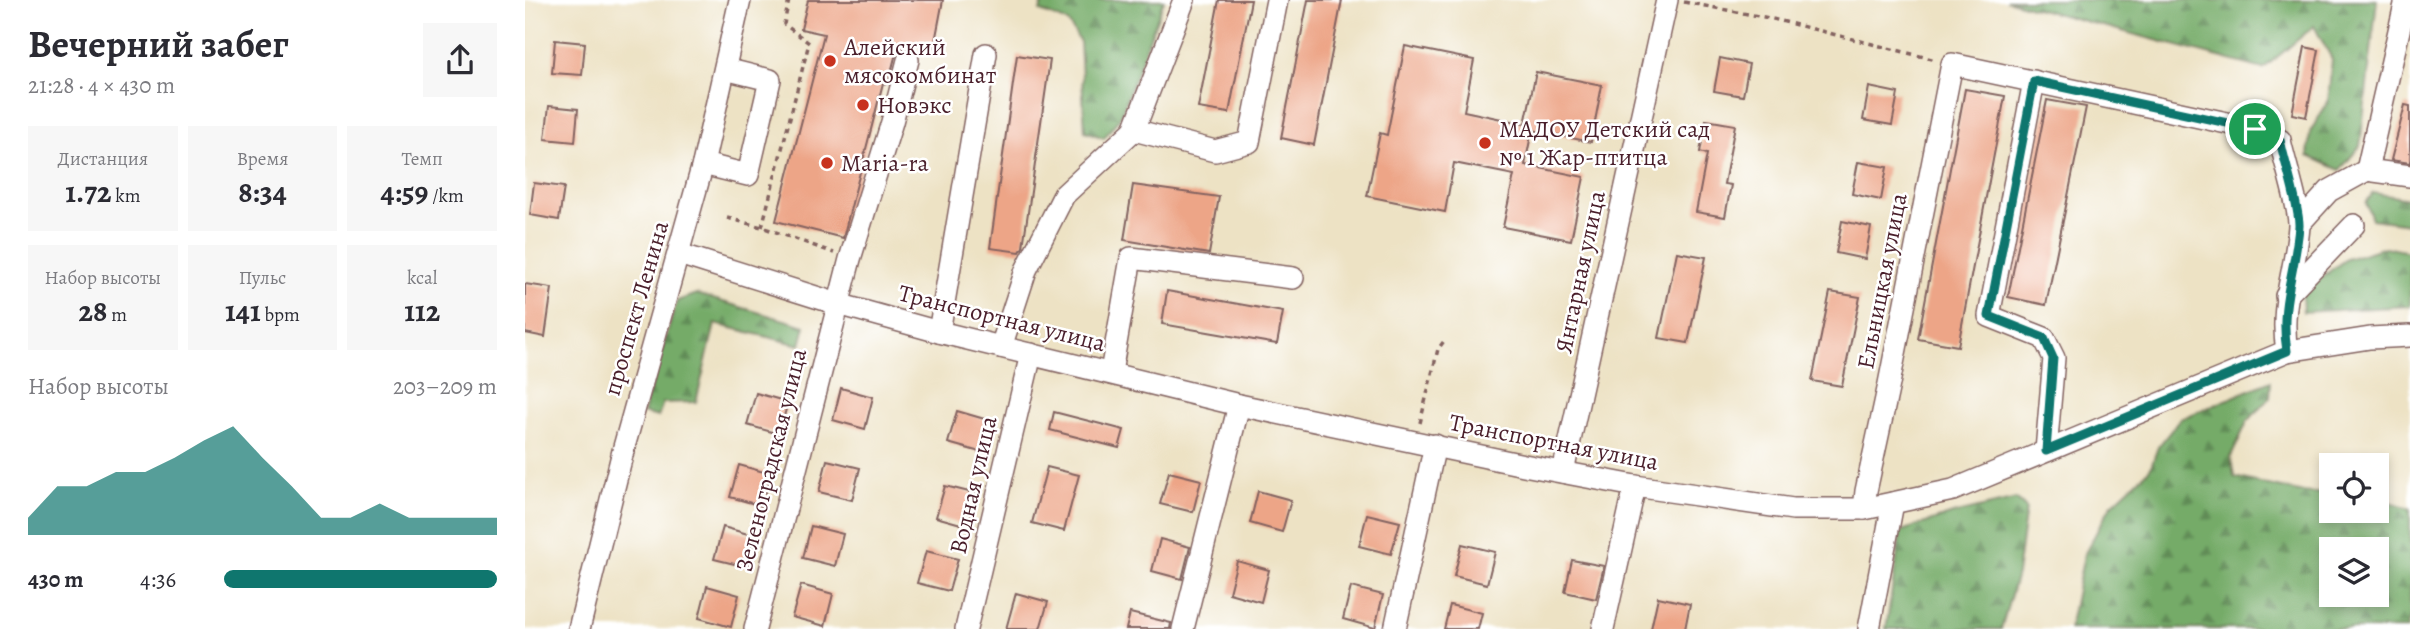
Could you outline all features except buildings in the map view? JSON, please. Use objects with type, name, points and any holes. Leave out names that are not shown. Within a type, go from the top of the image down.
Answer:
[{"type":"street","name":"проспект Ленина","points":[[579,629],[624,447],[703,164],[740,0]]},
{"type":"street","points":[[1001,347],[1026,270],[1065,195],[1134,130],[1184,0]]},
{"type":"street","points":[[1134,130],[1215,151],[1249,142],[1277,0]]},
{"type":"street","points":[[2367,170],[2406,0]]},
{"type":"street","name":"Янтарная улица","points":[[1563,472],[1675,1]]},
{"type":"street","points":[[939,332],[986,54]]},
{"type":"street","name":"Зеленоградская улица","points":[[755,629],[849,259],[892,122],[908,60]]},
{"type":"street","points":[[1952,64],[2255,129],[2280,140],[2300,223],[2283,328],[2287,351]]},
{"type":"street","name":"Ельницкая улица","points":[[1864,509],[1952,64]]},
{"type":"street","points":[[703,164],[748,175],[770,80],[725,69]]},
{"type":"street","points":[[2034,81],[1989,316],[2044,338],[2053,358],[2046,451]]},
{"type":"street","points":[[2300,223],[2329,191],[2367,170],[2410,176]]},
{"type":"street","points":[[2287,296],[2354,225]]},
{"type":"street","name":"Транспортная улица","points":[[679,254],[838,304],[939,332],[1239,405],[1635,486],[1793,509],[1864,509],[1953,490],[2287,351],[2371,338],[2410,337]]},
{"type":"street","points":[[1111,372],[1131,258],[1293,278]]},
{"type":"street","name":"Водная улица","points":[[966,629],[1031,354]]},
{"type":"street","points":[[1183,629],[1239,405]]},
{"type":"street","points":[[1395,629],[1434,444]]},
{"type":"street","points":[[1603,629],[1635,486]]},
{"type":"street","points":[[1868,629],[1893,503]]},
{"type":"path","points":[[762,227],[809,43],[784,24],[789,0]]},
{"type":"path","points":[[1675,1],[1769,18],[1952,64]]},
{"type":"path","points":[[727,218],[762,227],[849,259]]},
{"type":"path","points":[[1419,429],[1438,349],[1444,341]]},
{"type":"green space","points":[[1043,0],[1164,0],[1120,117],[1104,138],[1085,131],[1080,42],[1068,22],[1040,11]]},
{"type":"green space","points":[[2006,0],[2377,0],[2360,146],[2340,170],[2308,156],[2310,132],[2328,102],[2332,59],[2314,26],[2263,69]]},
{"type":"green space","points":[[2373,193],[2410,199],[2410,224],[2372,219],[2366,203]]},
{"type":"green space","points":[[2385,247],[2410,252],[2410,306],[2303,312],[2302,292],[2346,259]]},
{"type":"green space","points":[[696,294],[805,326],[800,345],[715,324],[696,402],[663,403],[658,417],[643,413],[677,301]]},
{"type":"green space","points":[[2271,381],[2270,397],[2247,422],[2231,457],[2234,477],[2299,492],[2319,493],[2319,523],[2389,523],[2389,502],[2410,508],[2410,615],[2407,629],[2069,629],[2084,555],[2111,505],[2150,469],[2158,447],[2180,419]]},
{"type":"green space","points":[[2016,499],[2026,508],[2017,574],[2001,629],[1886,629],[1901,531],[1953,514]]},
{"type":"place","name":"Алейский мясокомбинат","points":[[830,61]]},
{"type":"place","name":"Новэкс","points":[[863,105]]},
{"type":"place","name":"МАДОУ Детский сад № 1 Жар-птитца","points":[[1485,143]]},
{"type":"place","name":"Maria-ra","points":[[827,163]]},
{"type":"route","points":[[2034,81],[2255,129],[2280,140],[2300,223],[2283,328],[2287,351],[2046,451],[2053,358],[2044,338],[1989,316],[2034,81]]}]
